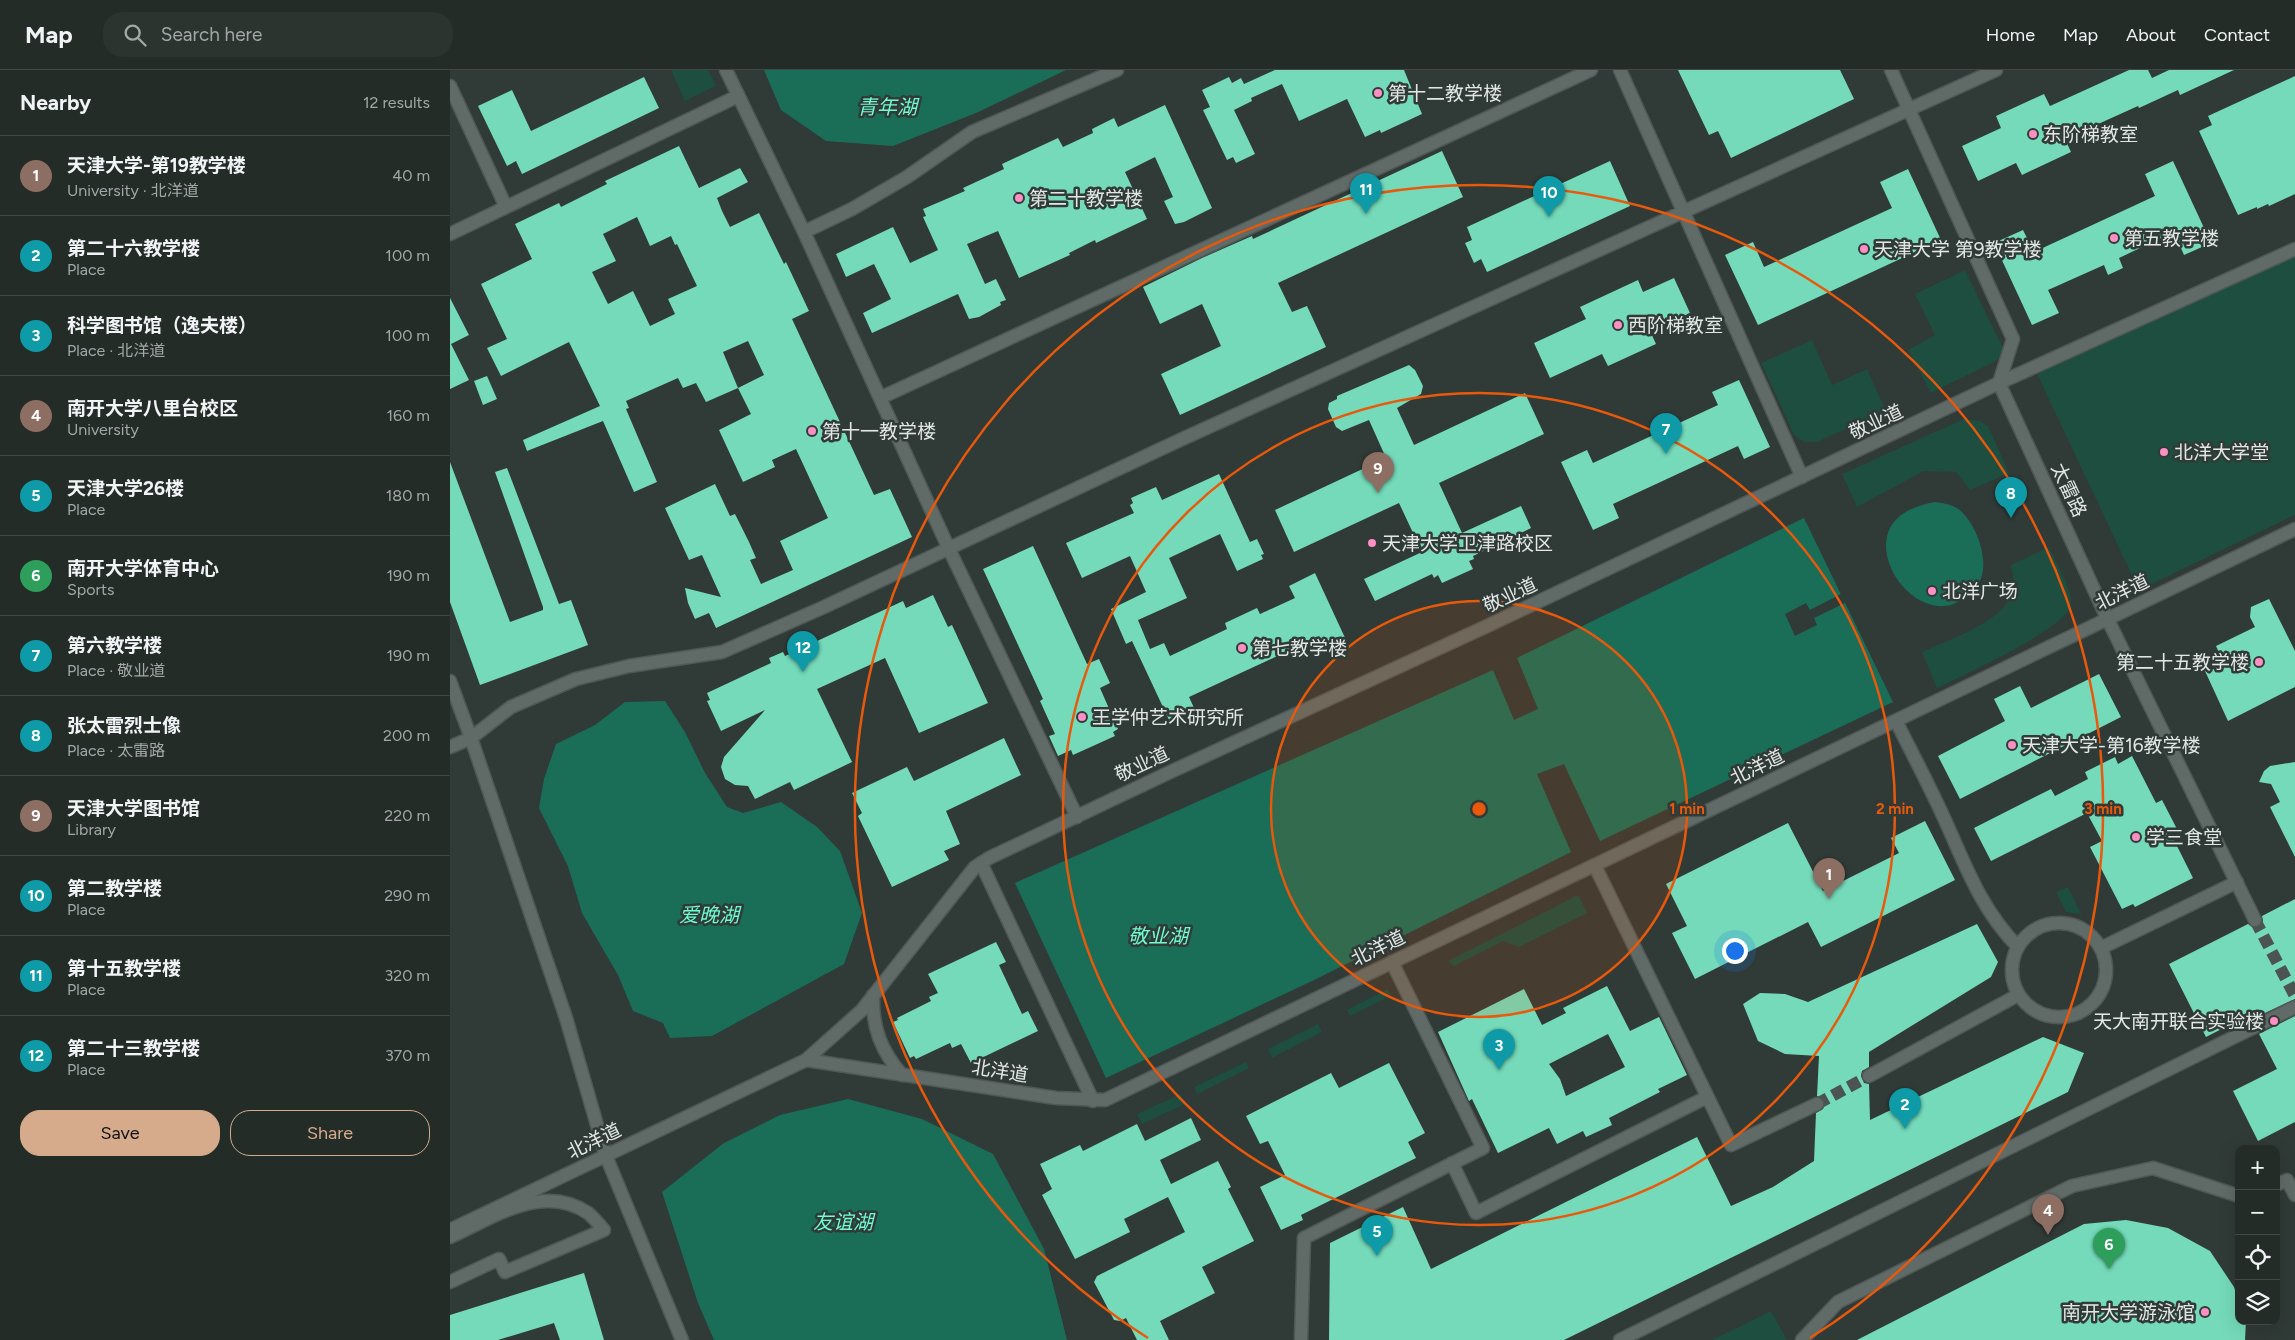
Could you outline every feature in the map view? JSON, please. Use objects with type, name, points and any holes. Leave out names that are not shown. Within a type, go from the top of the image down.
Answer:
[{"type":"street","points":[[726,70],[804,232],[949,549],[1077,816]]},
{"type":"street","points":[[804,232],[852,209],[907,177],[972,132],[1116,70]]},
{"type":"street","points":[[880,398],[1591,70]]},
{"type":"street","points":[[1620,70],[1802,478]]},
{"type":"street","points":[[1891,70],[2013,339],[1999,383]]},
{"type":"street","points":[[450,747],[470,738],[511,707],[576,678],[629,666],[722,652],[949,549],[1188,436],[1996,70]]},
{"type":"street","points":[[450,86],[506,207]]},
{"type":"street","points":[[450,234],[738,96]]},
{"type":"street","name":"敬业道","points":[[806,1060],[845,1027],[873,996],[965,879],[981,863],[1077,816],[1802,478],[1999,383],[2295,248]]},
{"type":"street","name":"太雷路","points":[[1999,383],[2108,620],[2255,920]]},
{"type":"street","name":"北洋道","points":[[450,1230],[806,1060],[1056,1098],[1105,1100],[2295,529]]},
{"type":"street","points":[[450,681],[566,1018],[606,1156],[682,1340]]},
{"type":"street","points":[[1896,721],[1944,818],[1975,889],[1990,915],[2018,946]]},
{"type":"street","points":[[981,863],[1093,1101]]},
{"type":"street","points":[[1595,866],[1731,1145],[1817,1104]]},
{"type":"street","points":[[2101,948],[2236,882]]},
{"type":"street","points":[[2051,924],[2065,924],[2078,928],[2090,935],[2101,948],[2105,974],[2102,988],[2094,1001],[2083,1010],[2070,1016],[2055,1017],[2040,1014],[2028,1006],[2018,995],[2012,980],[2012,962],[2018,946],[2038,928],[2051,924]]},
{"type":"street","points":[[1301,1340],[1304,1238],[1483,1148],[1392,962]]},
{"type":"street","points":[[1869,1076],[2018,995]]},
{"type":"street","points":[[873,996],[873,1020],[880,1042],[892,1064],[902,1074]]},
{"type":"street","points":[[1620,1340],[2295,1007]]},
{"type":"street","points":[[1452,1163],[1476,1212],[1707,1097]]},
{"type":"street","points":[[1802,1340],[1838,1302],[2072,1186],[2153,1168],[2235,1195]]},
{"type":"street","points":[[2280,1183],[2287,1180],[2295,1196]]},
{"type":"street","points":[[450,1238],[516,1207],[549,1199],[564,1202],[587,1213],[604,1230],[505,1272],[499,1259],[450,1282]]},
{"type":"shaded area","points":[[671,70],[708,70],[716,86],[685,101]]},
{"type":"shaded area","points":[[2295,256],[2295,515],[2139,590],[2037,374]]},
{"type":"shaded area","points":[[1965,270],[2003,348],[2003,355],[1996,361],[1931,393],[1908,350],[1935,335],[1915,294]]},
{"type":"shaded area","points":[[1812,340],[1832,385],[1867,369],[1886,411],[1817,442],[1804,442],[1794,435],[1761,363]]},
{"type":"shaded area","points":[[1964,419],[1980,421],[1988,426],[2009,473],[1970,490],[1956,472],[1924,471],[1857,507],[1842,474]]},
{"type":"shaded area","points":[[2049,547],[2071,598],[2071,604],[2066,614],[2034,638],[1937,688],[1922,652],[1972,630],[1996,614],[2011,595],[2013,580],[2011,565]]},
{"type":"shaded area","points":[[2068,887],[2081,914],[2066,912],[2056,892]]},
{"type":"shaded area","points":[[1578,895],[1587,913],[1519,947],[1503,941],[1454,966],[1448,961]]},
{"type":"shaded area","points":[[1388,989],[1390,996],[1350,1016],[1347,1010]]},
{"type":"shaded area","points":[[1318,1024],[1322,1032],[1272,1058],[1268,1049]]},
{"type":"shaded area","points":[[1246,1062],[1249,1068],[1197,1094],[1194,1087]]},
{"type":"shaded area","points":[[1181,1094],[1185,1104],[1142,1124],[1137,1114]]},
{"type":"shaded area","points":[[1771,1311],[1787,1340],[1712,1340]]},
{"type":"water","name":"青年湖","points":[[764,70],[1066,70],[976,113],[893,146],[826,141],[781,110]]},
{"type":"water","points":[[1935,502],[1957,508],[1964,514],[1976,532],[1983,555],[1982,576],[1978,584],[1961,600],[1944,606],[1926,603],[1910,594],[1898,580],[1889,563],[1886,545],[1890,528],[1899,517],[1916,507]]},
{"type":"water","name":"敬业湖","points":[[1804,518],[1893,702],[1600,841],[1564,764],[1537,774],[1571,852],[1312,981],[1106,1078],[1015,883],[1493,670],[1514,720],[1538,709],[1517,658]]},
{"type":"water","name":"爱晚湖","points":[[665,701],[685,732],[705,773],[727,807],[743,813],[781,802],[817,827],[840,851],[862,913],[844,964],[712,1036],[670,1038],[663,1023],[633,1011],[618,975],[582,913],[568,866],[539,808],[544,779],[556,744],[595,725],[625,702]]},
{"type":"water","name":"友谊湖","points":[[848,1099],[922,1119],[993,1154],[1044,1249],[1067,1340],[714,1340],[698,1303],[662,1192],[724,1143],[780,1115]]},
{"type":"pier","points":[[1841,594],[1845,603],[1814,618],[1817,625],[1795,636],[1785,614],[1806,603],[1810,610]]},
{"type":"building","points":[[1275,70],[1404,70],[1422,114],[1381,133],[1380,130],[1365,137],[1347,99],[1299,121],[1282,84],[1251,98],[1252,101],[1234,110],[1255,154],[1236,163],[1233,157],[1227,160],[1203,110],[1210,107],[1202,90],[1229,77],[1232,83],[1241,78],[1244,84]]},
{"type":"building","points":[[1678,70],[1840,70],[1854,99],[1731,158],[1718,131],[1709,135]]},
{"type":"building","name":"东阶梯教室","points":[[2129,70],[2148,70],[2152,78],[2169,70],[2234,70],[2180,95],[2178,90],[2139,108],[2138,106],[2065,139],[2071,152],[2022,175],[2016,163],[1978,181],[1962,146],[2001,128],[1996,116],[2044,94],[2050,106]]},
{"type":"building","points":[[2295,76],[2295,194],[2269,206],[2268,204],[2257,209],[2257,207],[2238,215],[2199,131],[2212,125],[2208,116]]},
{"type":"building","points":[[644,77],[659,108],[522,174],[516,161],[507,166],[478,106],[512,90],[531,131]]},
{"type":"building","points":[[1165,105],[1212,208],[1184,222],[1175,224],[1164,201],[1173,197],[1155,157],[1125,172],[1147,219],[1096,243],[1095,240],[1069,253],[1070,255],[1019,278],[998,231],[967,244],[985,284],[996,279],[1006,300],[1000,302],[1001,305],[979,317],[969,319],[958,294],[872,333],[863,313],[891,299],[874,264],[846,277],[836,254],[893,227],[910,263],[938,250],[923,217],[926,216],[923,209],[965,191],[963,188],[1004,169],[1002,164],[1058,138],[1063,147],[1093,133],[1092,129],[1114,118],[1118,127]]},
{"type":"building","points":[[679,146],[699,188],[740,168],[748,182],[717,198],[722,211],[730,227],[759,213],[784,264],[786,262],[809,311],[792,319],[874,495],[890,489],[912,537],[716,628],[709,613],[695,619],[688,603],[685,588],[721,597],[702,555],[689,560],[665,508],[715,484],[730,516],[735,514],[749,542],[756,558],[750,560],[761,584],[793,570],[780,541],[828,518],[796,449],[772,460],[775,467],[743,482],[719,430],[751,414],[738,388],[706,402],[696,383],[683,388],[678,378],[626,401],[629,408],[626,409],[657,482],[634,492],[603,421],[527,451],[523,440],[600,406],[569,342],[501,376],[487,348],[507,339],[481,284],[532,259],[515,224],[559,203],[561,207],[607,184],[605,181]],"holes":[[[637,217],[650,246],[671,236],[675,245],[677,244],[697,286],[668,299],[675,314],[650,326],[633,291],[608,304],[592,272],[616,261],[603,234]],[[748,341],[764,375],[738,388],[723,352]]]},
{"type":"building","points":[[1442,151],[1463,197],[1278,283],[1292,312],[1307,306],[1326,347],[1180,415],[1161,374],[1221,346],[1202,304],[1160,324],[1143,287],[1202,258],[1252,236],[1253,239]]},
{"type":"building","points":[[1610,161],[1630,206],[1487,272],[1481,259],[1474,263],[1465,243],[1472,240],[1467,227]]},
{"type":"building","name":"第五教学楼","points":[[2173,161],[2211,243],[2184,255],[2174,232],[2119,258],[2123,268],[2108,275],[2104,265],[2048,290],[2059,313],[2032,325],[1994,243],[2023,230],[2034,252],[2155,196],[2145,174]]},
{"type":"building","name":"天津大学 第9教学楼","points":[[1908,169],[1941,240],[1758,325],[1725,255],[1753,242],[1764,267],[1892,208],[1880,182]]},
{"type":"building","name":"西阶梯教室","points":[[1674,278],[1690,313],[1650,331],[1656,344],[1608,366],[1602,354],[1550,378],[1534,343],[1586,319],[1580,307],[1638,280],[1643,292]]},
{"type":"building","points":[[450,298],[469,335],[451,344],[469,380],[450,389]]},
{"type":"building","points":[[1409,365],[1415,370],[1423,386],[1421,394],[1397,408],[1414,445],[1525,393],[1544,434],[1439,483],[1462,533],[1521,506],[1531,528],[1473,556],[1474,559],[1469,561],[1473,569],[1442,583],[1438,575],[1434,578],[1432,574],[1375,601],[1364,579],[1422,552],[1399,503],[1294,552],[1275,510],[1386,458],[1369,420],[1342,431],[1336,427],[1328,409],[1329,403],[1337,399],[1337,396]]},
{"type":"building","points":[[487,376],[497,399],[483,405],[474,381]]},
{"type":"building","points":[[1739,380],[1770,447],[1744,459],[1738,446],[1613,504],[1619,518],[1593,530],[1561,462],[1587,450],[1593,463],[1718,405],[1712,392]]},
{"type":"building","points":[[450,462],[510,622],[543,610],[543,607],[495,472],[507,468],[559,604],[571,600],[588,645],[480,685],[450,602]]},
{"type":"building","points":[[1219,474],[1250,542],[1257,539],[1264,554],[1261,555],[1263,559],[1237,571],[1220,534],[1169,558],[1187,598],[1138,620],[1150,649],[1164,643],[1170,656],[1227,629],[1225,623],[1257,608],[1260,614],[1295,598],[1289,586],[1315,573],[1346,640],[1320,653],[1314,639],[1189,697],[1195,710],[1170,722],[1132,641],[1126,644],[1111,609],[1146,592],[1130,556],[1082,578],[1066,543],[1134,513],[1130,505],[1133,503],[1131,498],[1156,487],[1162,500]]},
{"type":"building","points":[[1033,546],[1087,664],[1099,659],[1110,683],[1100,688],[1118,729],[1113,732],[1115,736],[1073,755],[1071,750],[1058,756],[1049,736],[1055,734],[1040,701],[1043,699],[983,569]]},
{"type":"building","points":[[933,595],[948,627],[952,625],[988,703],[919,733],[885,658],[817,689],[852,762],[794,790],[790,782],[755,799],[748,786],[735,785],[725,779],[721,767],[724,757],[765,710],[721,731],[707,701],[710,700],[707,693],[771,663],[769,658],[783,652],[785,656],[903,601],[906,608]]},
{"type":"building","name":"第二十五教学楼","points":[[2269,599],[2295,651],[2295,687],[2228,721],[2205,671],[2225,666],[2216,646],[2255,627],[2250,617],[2251,607]]},
{"type":"building","name":"天津大学-第16教学楼","points":[[2099,674],[2121,717],[1960,799],[1938,756],[2005,721],[1994,699],[2020,686],[2031,708]]},
{"type":"building","points":[[1004,738],[1021,775],[946,811],[960,844],[944,851],[949,860],[892,887],[858,816],[862,813],[852,793],[907,767],[914,781]]},
{"type":"building","name":"学三食堂","points":[[2132,756],[2156,803],[2162,800],[2177,829],[2170,832],[2193,878],[2135,907],[2133,904],[2122,909],[2090,847],[2102,841],[2087,813],[1991,861],[1974,828],[2051,789],[2055,796],[2088,779],[2085,772],[2115,757],[2118,764]]},
{"type":"building","points":[[2295,762],[2295,857],[2270,807],[2280,802],[2271,784],[2259,782],[2264,771],[2270,766]]},
{"type":"building","points":[[1925,821],[1955,880],[1821,947],[1808,922],[1695,979],[1672,933],[1687,926],[1666,884],[1788,823],[1823,891],[1899,853],[1891,838]]},
{"type":"building","name":"天大南开联合实验楼","points":[[2295,899],[2295,999],[2252,1019],[2249,1015],[2206,1037],[2169,964],[2248,924],[2254,928],[2259,927],[2263,921],[2262,916]]},
{"type":"building","points":[[1977,924],[1998,962],[1991,977],[1869,1052],[1869,1067],[1862,1071],[1861,1076],[1864,1083],[1869,1084],[1870,1120],[2043,1037],[2084,1053],[2068,1092],[1564,1340],[1329,1340],[1330,1243],[1403,1207],[1431,1269],[1697,1137],[1731,1206],[1773,1187],[1814,1161],[1816,1113],[1823,1109],[1825,1104],[1822,1098],[1817,1096],[1819,1056],[1785,1054],[1758,1041],[1743,1004],[1760,993],[1785,994],[1808,1002]]},
{"type":"building","points":[[996,942],[1006,962],[999,965],[1022,1014],[1028,1011],[1038,1031],[971,1063],[961,1044],[952,1048],[950,1043],[916,1059],[914,1056],[910,1058],[893,1022],[898,1020],[897,1018],[931,1001],[929,997],[938,993],[928,974]]},
{"type":"building","points":[[1607,986],[1630,1031],[1659,1017],[1687,1075],[1658,1089],[1660,1092],[1609,1118],[1612,1125],[1586,1137],[1583,1131],[1557,1144],[1549,1128],[1498,1153],[1472,1099],[1469,1101],[1438,1032],[1524,989],[1542,1025],[1566,1013],[1563,1008]],"holes":[[[1608,1034],[1625,1067],[1566,1096],[1560,1079],[1549,1064]]]},
{"type":"building","points":[[2295,1016],[2295,1122],[2258,1141],[2233,1091],[2277,1069],[2259,1034]]},
{"type":"building","points":[[1389,1063],[1425,1133],[1408,1142],[1416,1158],[1301,1215],[1303,1220],[1281,1230],[1260,1187],[1285,1175],[1268,1141],[1260,1144],[1246,1116],[1331,1073],[1339,1088]]},
{"type":"building","points":[[1191,1118],[1201,1140],[1160,1160],[1171,1184],[1218,1161],[1231,1187],[1228,1189],[1254,1241],[1202,1267],[1215,1293],[1160,1321],[1169,1340],[1137,1340],[1126,1318],[1120,1321],[1114,1320],[1094,1282],[1097,1276],[1185,1232],[1168,1197],[1124,1219],[1130,1232],[1075,1259],[1042,1195],[1052,1189],[1040,1164],[1080,1145],[1083,1151],[1137,1124],[1145,1141]]},
{"type":"building","points":[[2126,1220],[2168,1228],[2210,1251],[2234,1287],[2235,1325],[2246,1325],[2245,1340],[1857,1340],[2084,1224]]},
{"type":"building","points":[[584,1273],[604,1340],[560,1340],[554,1323],[498,1340],[450,1340],[450,1315]]},
{"type":"tunnel","points":[[2255,920],[2295,996]]},
{"type":"tunnel","points":[[1817,1104],[1869,1076]]},
{"type":"place","name":"第十二教学楼","points":[[1378,93]]},
{"type":"place","name":"东阶梯教室","points":[[2033,134]]},
{"type":"place","name":"第二十教学楼","points":[[1019,198]]},
{"type":"place","name":"第十五教学楼","points":[[1366,214]]},
{"type":"place","name":"第二教学楼","points":[[1549,217]]},
{"type":"place","name":"第五教学楼","points":[[2114,238]]},
{"type":"place","name":"天津大学 第9教学楼","points":[[1864,249]]},
{"type":"place","name":"西阶梯教室","points":[[1618,325]]},
{"type":"place","name":"第十一教学楼","points":[[812,431]]},
{"type":"place","name":"北洋大学堂","points":[[2164,452]]},
{"type":"place","name":"第六教学楼","points":[[1666,454]]},
{"type":"place","name":"天津大学图书馆","points":[[1378,493]]},
{"type":"place","name":"张太雷烈士像","points":[[2011,518]]},
{"type":"place","name":"天津大学卫津路校区","points":[[1372,543]]},
{"type":"place","name":"北洋广场","points":[[1932,591]]},
{"type":"place","name":"第七教学楼","points":[[1242,648]]},
{"type":"place","name":"第二十五教学楼","points":[[2259,662]]},
{"type":"place","name":"第二十三教学楼","points":[[803,672]]},
{"type":"place","name":"王学仲艺术研究所","points":[[1082,717]]},
{"type":"place","name":"天津大学-第16教学楼","points":[[2012,745]]},
{"type":"place","name":"学三食堂","points":[[2136,837]]},
{"type":"place","name":"天津大学-第19教学楼","points":[[1829,899]]},
{"type":"place","name":"天大南开联合实验楼","points":[[2274,1021]]},
{"type":"place","name":"科学图书馆（逸夫楼）","points":[[1499,1070]]},
{"type":"place","name":"第二十六教学楼","points":[[1905,1129]]},
{"type":"place","name":"南开大学八里台校区","points":[[2048,1235]]},
{"type":"place","name":"天津大学26楼","points":[[1377,1256]]},
{"type":"place","name":"南开大学体育中心","points":[[2109,1269]]},
{"type":"place","name":"南开大学游泳馆","points":[[2205,1312]]}]
